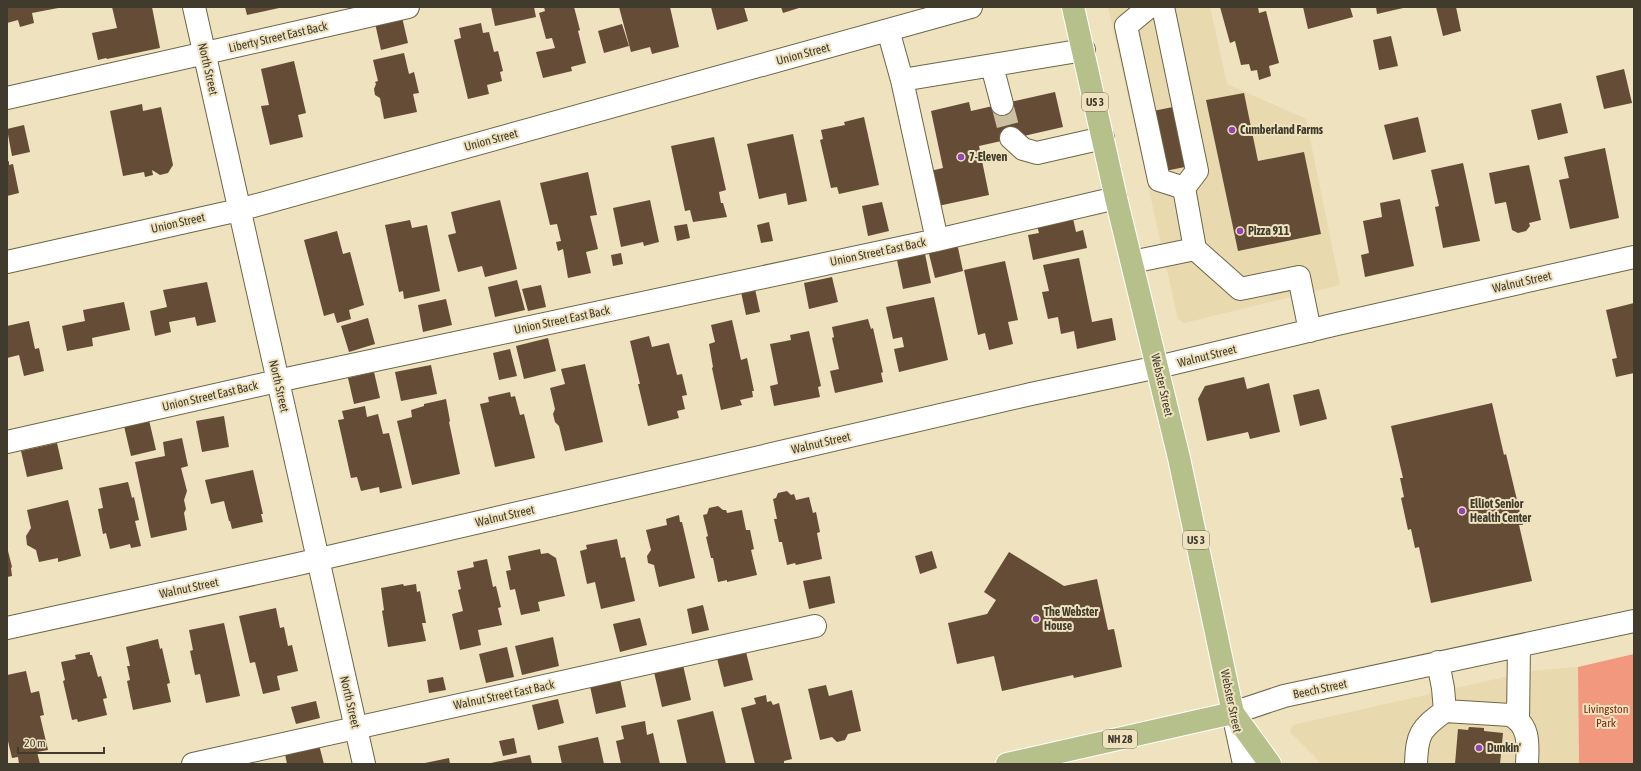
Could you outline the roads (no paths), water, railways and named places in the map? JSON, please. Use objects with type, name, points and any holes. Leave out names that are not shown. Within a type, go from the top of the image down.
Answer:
[{"type":"main road","name":"Webster Street","points":[[1073,7],[1084,50],[1116,198],[1158,367],[1233,713]]},
{"type":"main road","name":"Beech Street","points":[[1007,764],[1233,713]]},
{"type":"main road","name":"US 3","points":[[1233,713],[1270,764]]},
{"type":"street","name":"North Street","points":[[194,7],[364,764]]},
{"type":"street","name":"Liberty Street East Back","points":[[7,98],[408,7]]},
{"type":"street","name":"Union Street","points":[[7,262],[239,210],[972,7]]},
{"type":"street","points":[[1149,7],[1126,26],[1159,180],[1184,188]]},
{"type":"street","points":[[1163,7],[1197,171],[1184,188],[1195,249],[1240,289],[1299,277],[1310,330]]},
{"type":"street","points":[[888,30],[902,80],[937,240]]},
{"type":"street","points":[[902,80],[1084,50]]},
{"type":"street","points":[[992,66],[1002,104]]},
{"type":"street","points":[[1011,138],[1023,149],[1036,153],[1103,138]]},
{"type":"street","name":"Union Street East Back","points":[[7,442],[277,381],[937,240],[1116,198]]},
{"type":"street","points":[[1132,262],[1195,249]]},
{"type":"street","name":"Walnut Street","points":[[7,628],[318,560],[1031,394],[1158,367],[1310,330],[1634,257]]},
{"type":"street","name":"Beech Street","points":[[1233,713],[1284,696],[1634,621]]},
{"type":"street","name":"Walnut Street East Back","points":[[193,764],[815,626]]},
{"type":"street","points":[[1518,719],[1519,646]]},
{"type":"street","points":[[1438,662],[1443,688],[1445,712]]},
{"type":"street","points":[[1416,764],[1416,750],[1420,733],[1427,724],[1445,712],[1510,715],[1518,719],[1525,729],[1527,739],[1527,764]]},
{"type":"street","name":"Webster Street","points":[[1233,713],[1244,764]]},
{"type":"tunnel","points":[[1002,104],[1011,138]]},
{"type":"place","name":"Cumberland Farms","points":[[1232,130]]},
{"type":"place","name":"7-Eleven","points":[[961,157]]},
{"type":"place","name":"Pizza 911","points":[[1240,231]]},
{"type":"place","name":"Elliot Senior Health Center","points":[[1462,511]]},
{"type":"place","name":"The Webster House","points":[[1036,619]]},
{"type":"place","name":"Dunkin'","points":[[1479,748]]},
{"type":"park label","name":"Livingston Park","points":[[1606,716]]}]
